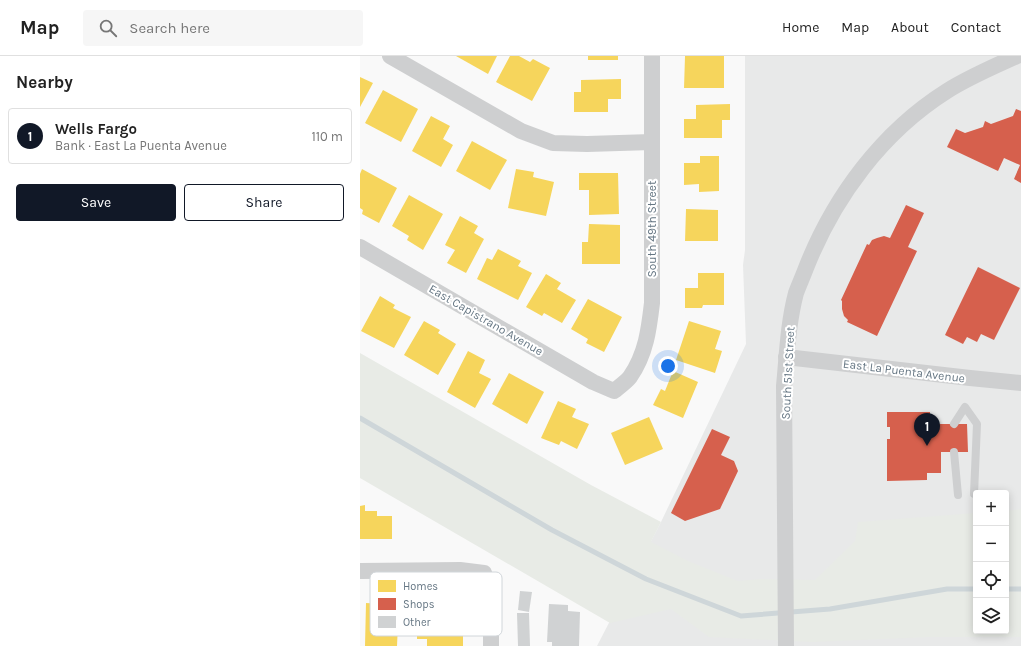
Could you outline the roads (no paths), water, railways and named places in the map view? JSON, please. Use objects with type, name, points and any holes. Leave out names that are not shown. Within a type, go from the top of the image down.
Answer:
[{"type":"street","points":[[390,56],[521,131],[553,143],[587,144],[652,142]]},
{"type":"street","name":"South 49th Street","points":[[614,391],[629,378],[643,354],[649,327],[652,303],[652,56]]},
{"type":"street","name":"South 51st Street","points":[[786,645],[784,386],[786,357],[796,293],[814,246],[842,196],[859,173],[888,140],[922,109],[947,91],[972,77],[1017,56]]},
{"type":"street","name":"East Capistrano Avenue","points":[[360,247],[593,382],[614,391]]},
{"type":"street","name":"East La Puenta Avenue","points":[[786,357],[1021,383]]},
{"type":"street","points":[[360,571],[460,570],[476,572]]},
{"type":"lane","points":[[954,424],[965,407],[978,424],[974,490]]},
{"type":"lane","points":[[954,452],[958,495]]},
{"type":"waterway","points":[[360,418],[552,530],[646,579],[741,616],[830,609],[947,589],[973,589]]},
{"type":"waterway","points":[[1009,589],[1021,589]]},
{"type":"place","name":"Wells Fargo","points":[[927,446]]}]
